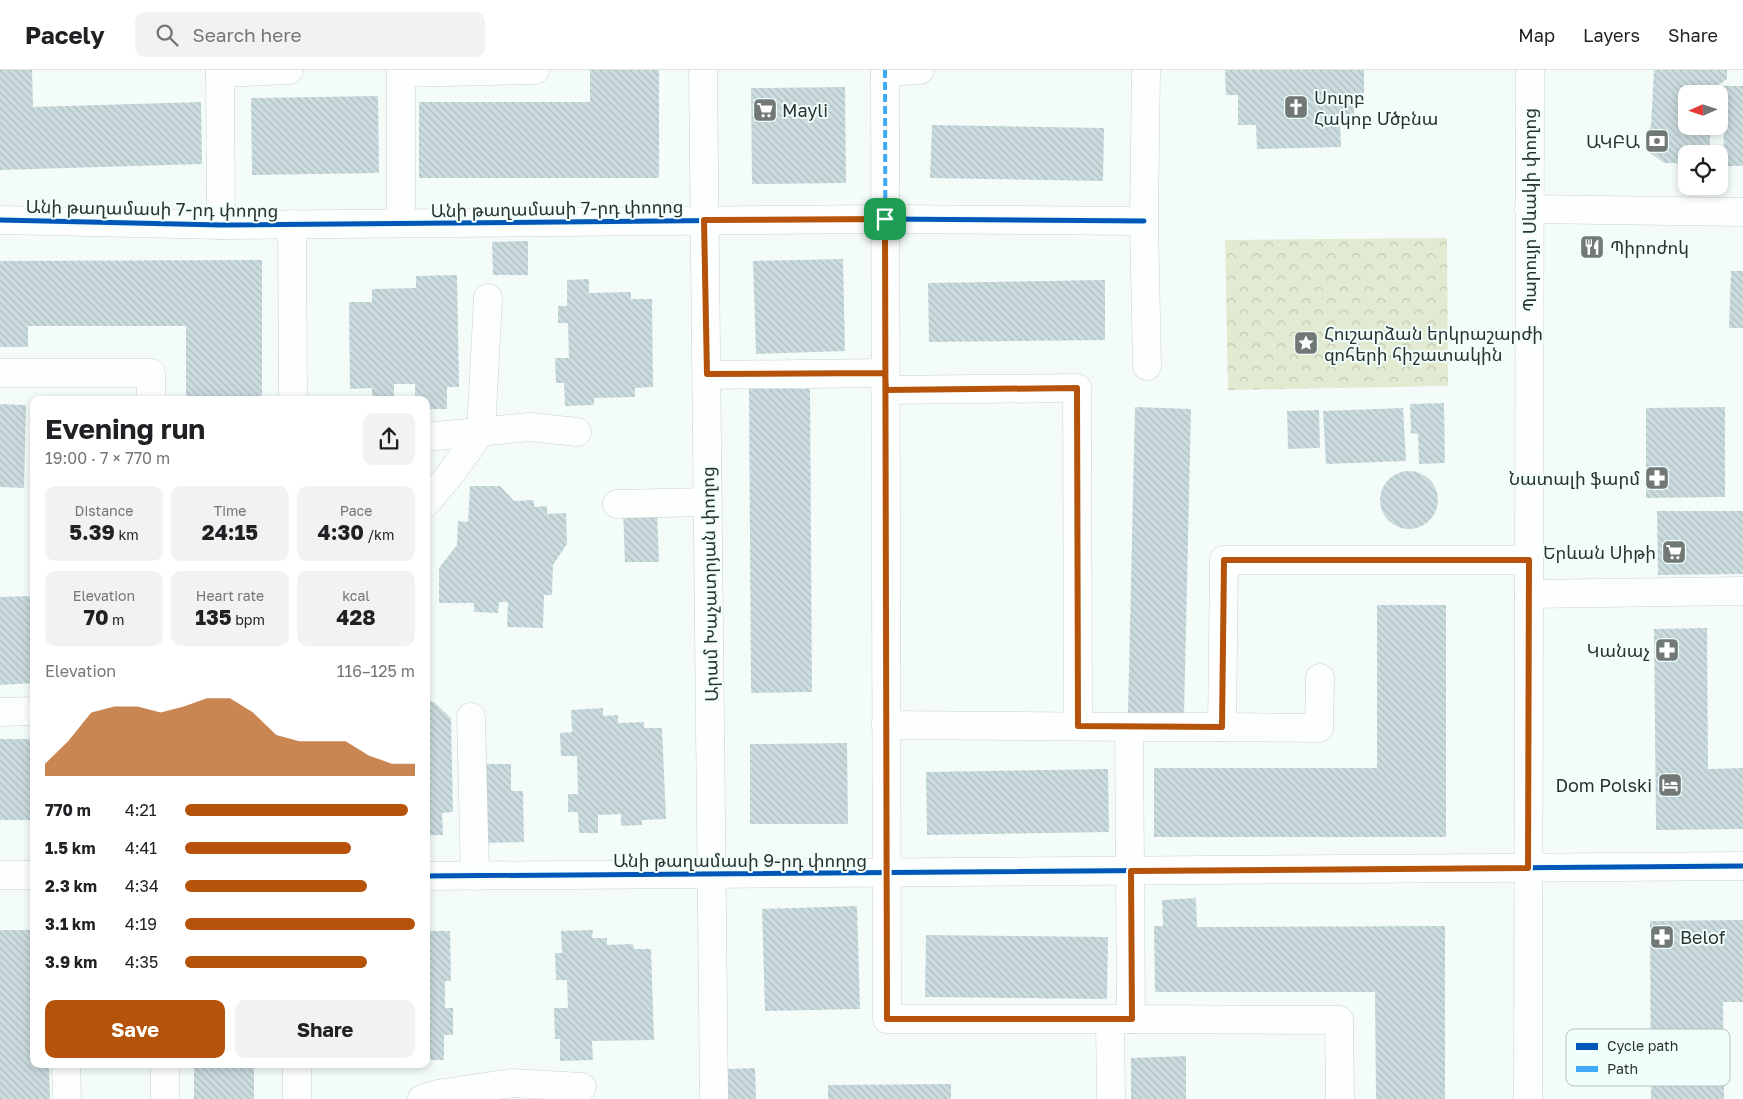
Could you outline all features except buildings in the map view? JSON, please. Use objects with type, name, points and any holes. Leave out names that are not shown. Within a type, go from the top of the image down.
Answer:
[{"type":"street","points":[[221,224],[221,72],[289,70]]},
{"type":"street","points":[[402,223],[401,72],[535,70]]},
{"type":"street","name":"Արամ Խաչատրյան փողոց","points":[[702,70],[714,1099]]},
{"type":"street","points":[[920,70],[885,71],[887,1019],[1339,1020],[1340,1099]]},
{"type":"street","points":[[1146,70],[1144,221],[1146,366]]},
{"type":"street","name":"Պարույր Սևակի փողոց","points":[[1528,1099],[1530,70]]},
{"type":"street","points":[[1529,209],[1743,212]]},
{"type":"street","name":"Անի թաղամասի 7-րդ փողոց","points":[[0,220],[221,224],[885,219],[1144,221]]},
{"type":"street","points":[[292,224],[293,396]]},
{"type":"street","points":[[430,498],[481,432],[488,298]]},
{"type":"street","points":[[0,372],[151,373],[151,396]]},
{"type":"street","points":[[707,374],[1077,388],[1078,726]]},
{"type":"street","points":[[430,437],[530,428],[577,432]]},
{"type":"street","points":[[617,504],[708,502]]},
{"type":"street","points":[[1222,727],[1224,560],[1529,560]]},
{"type":"street","points":[[1529,594],[1743,591]]},
{"type":"street","points":[[886,725],[1320,728],[1320,678]]},
{"type":"street","points":[[0,712],[30,711]]},
{"type":"street","points":[[471,718],[475,876]]},
{"type":"street","points":[[1111,1099],[1121,1020],[1131,871],[1129,727]]},
{"type":"street","name":"Անի թաղամասի 9-րդ փողոց","points":[[430,876],[1743,866]]},
{"type":"street","points":[[0,875],[30,875]]},
{"type":"street","points":[[66,1068],[66,1098]]},
{"type":"street","points":[[165,1068],[165,1099]]},
{"type":"street","points":[[296,1099],[297,1068]]},
{"type":"street","points":[[422,1099],[437,1094],[512,1083],[582,1087]]},
{"type":"green space","points":[[1447,238],[1448,386],[1228,390],[1225,240]]},
{"type":"marked path","points":[[885,70],[887,1019]]},
{"type":"cycle path","points":[[0,220],[221,225],[885,219],[1144,221]]},
{"type":"cycle path","points":[[430,876],[1743,866]]},
{"type":"place","name":"Սուրբ Հակոբ Մծբնա","points":[[1296,107]]},
{"type":"place","name":"Mayli","points":[[765,110]]},
{"type":"place","name":"ԱԿԲԱ","points":[[1657,141]]},
{"type":"place","name":"Պիրոժոկ","points":[[1592,247]]},
{"type":"place","name":"Հուշարձան երկրաշարժի զոհերի հիշատակին","points":[[1306,343]]},
{"type":"place","name":"Նատալի ֆարմ","points":[[1657,478]]},
{"type":"place","name":"Երևան Սիթի","points":[[1674,552]]},
{"type":"place","name":"Կանաչ","points":[[1667,650]]},
{"type":"place","name":"Dom Polski","points":[[1670,785]]},
{"type":"place","name":"Belof","points":[[1662,937]]},
{"type":"route","points":[[885,219],[704,220],[707,374],[885,373],[886,390],[1077,388],[1078,726],[1222,727],[1224,560],[1529,560],[1528,868],[1131,871],[1132,1019],[887,1019],[886,873],[885,373],[885,219]]}]
